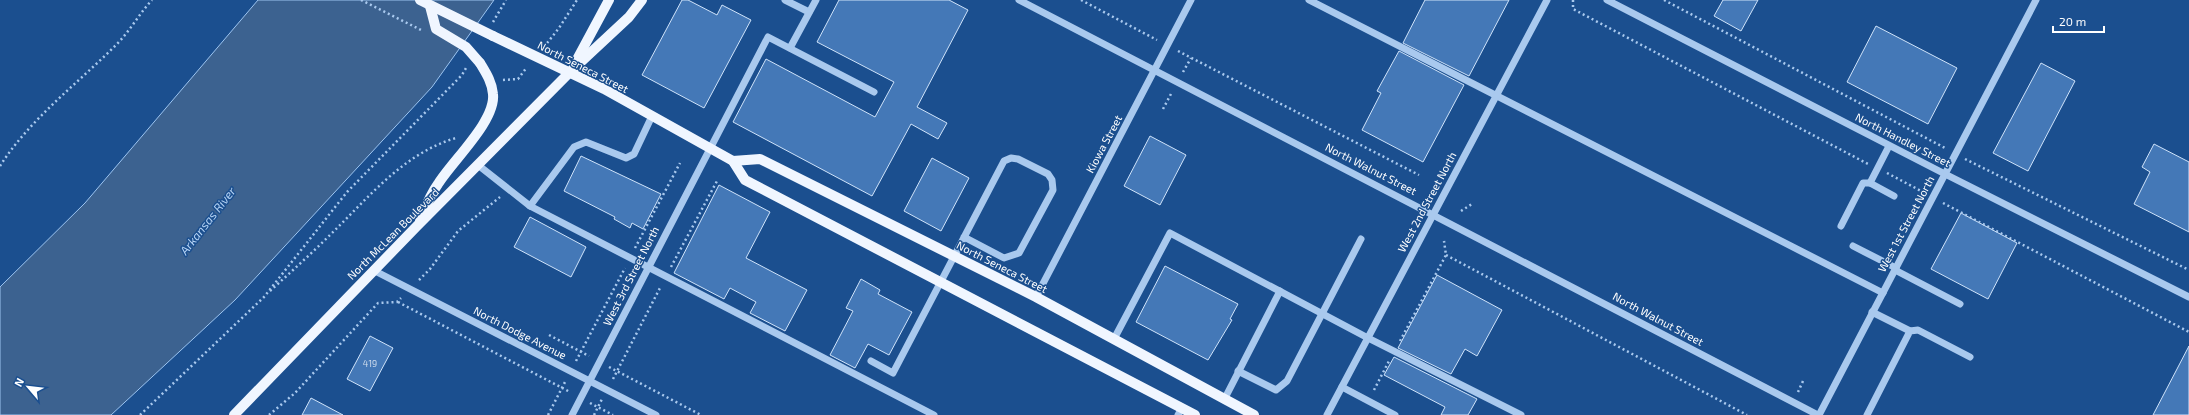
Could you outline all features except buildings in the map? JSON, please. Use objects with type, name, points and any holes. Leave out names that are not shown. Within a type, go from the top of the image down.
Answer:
[{"type":"main road","name":"North Seneca Street","points":[[420,0],[430,6],[492,32],[570,72],[733,161],[745,180],[941,282],[1180,411],[1195,415]]},
{"type":"main road","points":[[570,72],[609,0]]},
{"type":"main road","name":"North McLean Boulevard","points":[[234,415],[373,270],[570,72],[628,17],[642,0]]},
{"type":"main road","points":[[416,227],[437,184],[483,126],[490,112],[494,95],[489,78],[475,62],[466,47],[436,29],[430,6]]},
{"type":"main road","name":"North Seneca Street","points":[[733,161],[760,159],[1036,298],[1254,415]]},
{"type":"street","points":[[785,0],[809,12]]},
{"type":"street","points":[[816,0],[790,48],[874,92]]},
{"type":"street","name":"North Walnut Street","points":[[1019,0],[1819,415]]},
{"type":"street","name":"Kiowa Street","points":[[1036,298],[1191,0]]},
{"type":"street","points":[[1309,0],[1883,293]]},
{"type":"street","name":"West 2nd Street North","points":[[1327,415],[1547,0]]},
{"type":"street","name":"North Handley Street","points":[[1607,0],[1889,146],[2189,297]]},
{"type":"street","name":"West 1st Street North","points":[[1819,415],[2036,0]]},
{"type":"street","name":"West 3rd Street North","points":[[572,415],[768,37],[790,48]]},
{"type":"street","points":[[530,206],[574,147],[586,142],[626,158],[634,154],[652,116]]},
{"type":"street","points":[[1870,182],[1889,146]]},
{"type":"street","points":[[871,361],[893,373],[941,282],[964,237],[1004,161],[1011,158],[1018,159],[1048,174],[1052,180],[1053,190],[1019,254],[1004,258],[964,237]]},
{"type":"street","points":[[478,164],[530,206],[649,266],[934,415]]},
{"type":"street","points":[[1841,226],[1863,183],[1870,182],[1894,196]]},
{"type":"street","points":[[1114,340],[1170,233],[1368,338],[1521,415]]},
{"type":"street","points":[[1238,371],[1276,390],[1287,382],[1361,239]]},
{"type":"street","points":[[1853,246],[1960,304]]},
{"type":"street","name":"North Dodge Avenue","points":[[373,270],[656,415]]},
{"type":"street","points":[[1224,400],[1280,291]]},
{"type":"street","points":[[1872,312],[1910,331],[1918,330],[1970,357]]},
{"type":"street","points":[[1867,415],[1910,331]]},
{"type":"street","points":[[1342,387],[1395,415]]},
{"type":"path","points":[[0,166],[19,140],[51,106],[118,43],[152,0]]},
{"type":"path","points":[[492,32],[506,0]]},
{"type":"path","points":[[1081,0],[1419,175]]},
{"type":"path","points":[[1664,0],[1956,154],[2189,270]]},
{"type":"path","points":[[264,297],[347,192],[475,62]]},
{"type":"path","points":[[140,415],[320,245],[398,168],[444,141],[459,137]]},
{"type":"path","points":[[548,415],[680,163]]},
{"type":"path","points":[[594,415],[717,181]]},
{"type":"path","points":[[397,302],[430,269],[458,231],[510,189]]},
{"type":"path","points":[[1461,211],[1472,204]]},
{"type":"path","points":[[1368,401],[1446,255],[1444,241]]},
{"type":"path","points":[[1446,255],[1746,415]]},
{"type":"path","points":[[269,415],[295,393],[378,303],[397,302],[613,415]]},
{"type":"path","points":[[549,335],[701,415]]},
{"type":"water","name":"Arkansas River","points":[[258,0],[494,0],[432,87],[235,300],[111,415],[0,415],[0,287],[85,203]]}]
